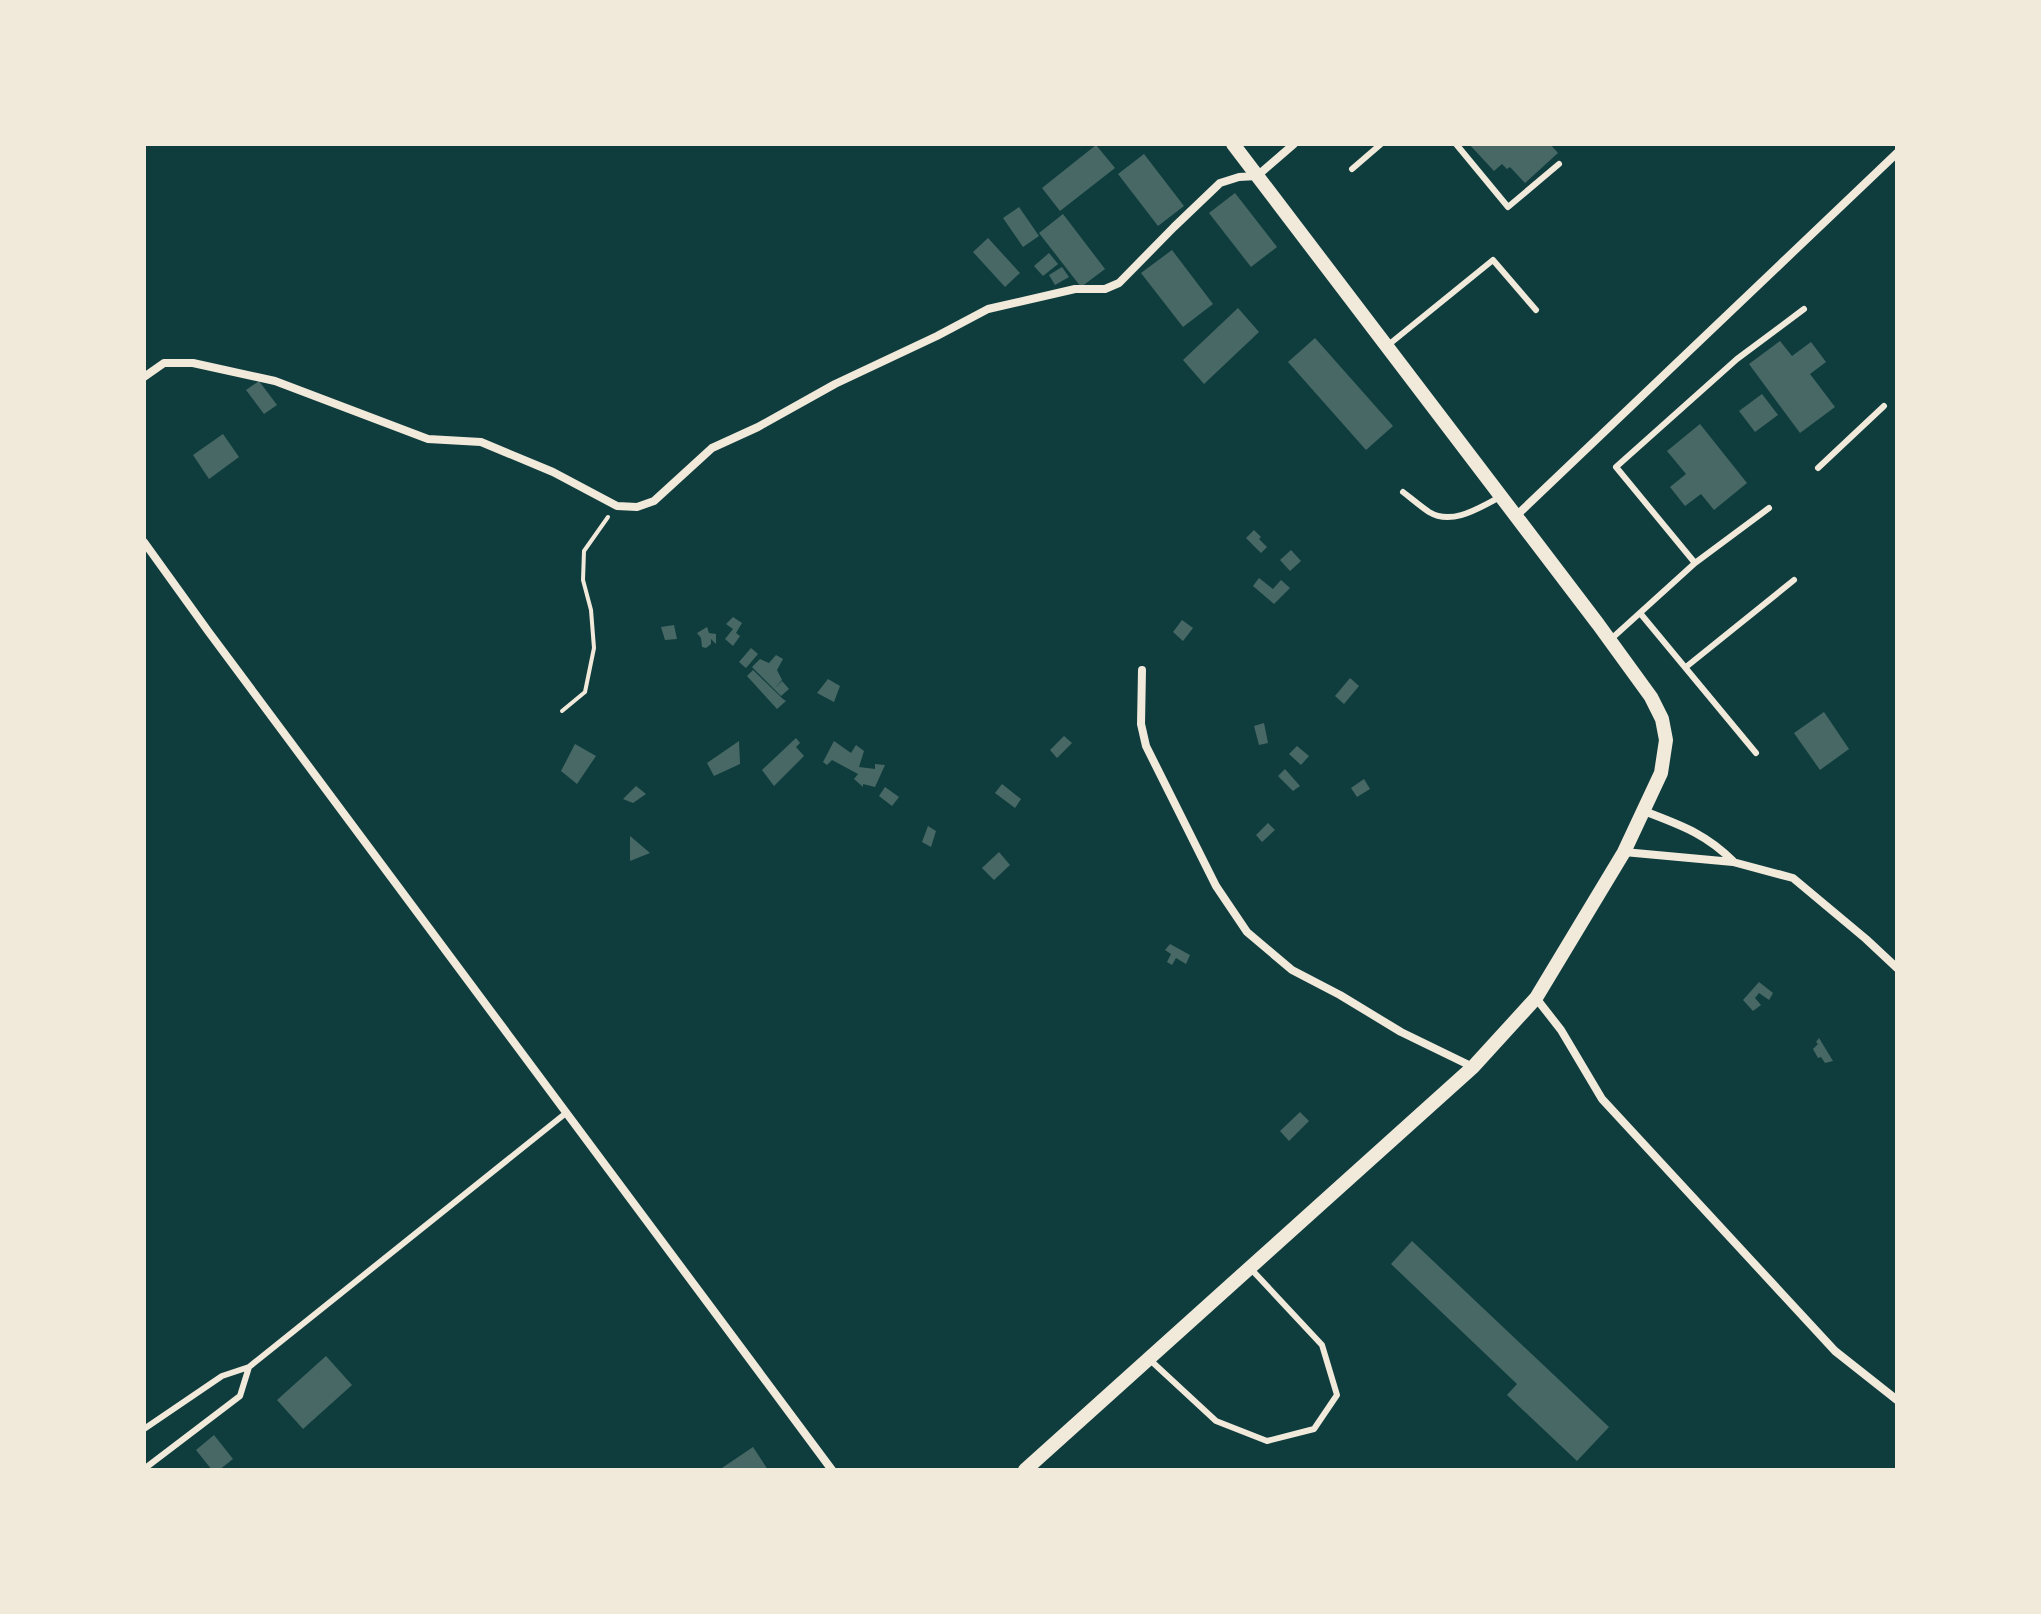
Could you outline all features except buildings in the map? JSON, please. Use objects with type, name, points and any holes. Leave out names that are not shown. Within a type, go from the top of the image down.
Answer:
[{"type":"street","points":[[1025,1470],[1473,1067],[1536,998],[1624,852],[1661,773],[1666,740],[1662,719],[1651,697],[1233,144]]},
{"type":"street","points":[[144,377],[164,363],[193,363],[275,381],[428,439],[481,442],[553,472],[617,506],[637,507],[654,501],[712,448],[988,309],[1075,289],[1105,289],[1119,283],[1220,183],[1257,176],[1294,144]]},
{"type":"street","points":[[1516,516],[1897,153]]},
{"type":"street","points":[[144,542],[832,1470]]},
{"type":"street","points":[[1142,670],[1141,724],[1146,746],[1216,886],[1247,932],[1292,970],[1401,1032],[1473,1067]]},
{"type":"street","points":[[1644,811],[1699,833],[1733,862]]},
{"type":"street","points":[[1624,852],[1733,862],[1793,878],[1897,968]]},
{"type":"street","points":[[1536,998],[1561,1030],[1602,1099],[1835,1351],[1897,1400]]},
{"type":"lane","points":[[1352,169],[1381,144]]},
{"type":"lane","points":[[1456,144],[1508,207],[1559,164]]},
{"type":"lane","points":[[1387,346],[1493,260],[1536,310]]},
{"type":"lane","points":[[1695,563],[1616,467],[1737,359],[1804,309]]},
{"type":"lane","points":[[1818,468],[1884,406]]},
{"type":"lane","points":[[1403,492],[1430,513],[1441,517],[1473,511],[1502,497]]},
{"type":"lane","points":[[1610,640],[1695,563],[1769,508]]},
{"type":"lane","points":[[1686,667],[1794,580]]},
{"type":"lane","points":[[1640,613],[1756,753]]},
{"type":"lane","points":[[144,1429],[222,1376],[249,1367],[566,1113]]},
{"type":"lane","points":[[1149,1359],[1216,1421],[1267,1441],[1314,1429],[1337,1395],[1322,1345],[1250,1268]]},
{"type":"lane","points":[[145,1465],[240,1396],[249,1367]]},
{"type":"path","points":[[562,711],[585,692],[594,648],[591,610],[583,580],[584,551],[617,506]]}]
